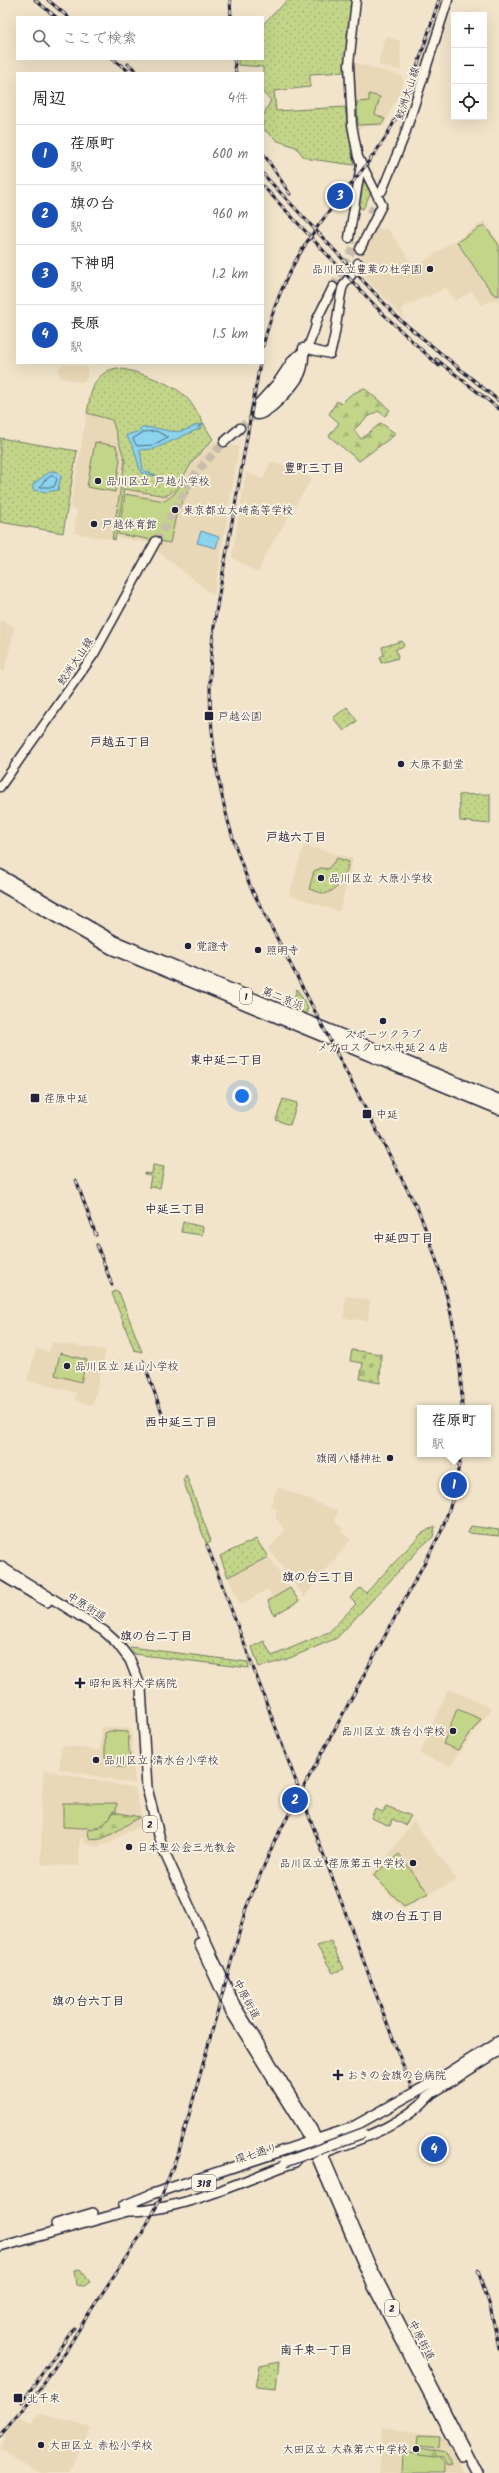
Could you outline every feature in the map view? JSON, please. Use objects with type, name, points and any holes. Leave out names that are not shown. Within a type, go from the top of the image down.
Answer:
[{"type":"highway","name":"第二京浜","points":[[0,875],[114,942],[499,1100]]},
{"type":"highway","name":"第二京浜","points":[[0,885],[112,949],[499,1109]]},
{"type":"main road","points":[[355,243],[382,204],[361,165],[352,125],[349,64],[356,0]]},
{"type":"main road","name":"鮫洲大山線","points":[[382,191],[404,137],[448,0]]},
{"type":"main road","points":[[355,243],[361,165]]},
{"type":"main road","points":[[355,243],[370,214]]},
{"type":"main road","points":[[303,351],[302,370],[297,379],[270,409],[257,415],[255,412],[257,405],[275,386],[293,359],[303,351],[330,354],[346,283],[355,272],[358,263]]},
{"type":"main road","points":[[260,410],[279,390],[292,373],[333,287]]},
{"type":"main road","points":[[224,442],[240,428]]},
{"type":"main road","name":"鮫洲大山線","points":[[0,787],[94,654],[156,541]]},
{"type":"main road","name":"中原街道","points":[[0,1566],[104,1631],[117,1643],[132,1664],[142,1696],[148,1794],[162,1847],[235,2005],[312,2129],[313,2141]]},
{"type":"main road","name":"中原街道","points":[[0,1574],[97,1633],[114,1648],[126,1665],[137,1698],[142,1791],[157,1849],[226,2004],[313,2141],[370,2264],[477,2473]]},
{"type":"main road","name":"環七通り","points":[[362,2131],[392,2112],[435,2081],[499,2041]]},
{"type":"main road","name":"環七通り","points":[[0,2241],[127,2208],[159,2204],[362,2131],[430,2095],[499,2051]]},
{"type":"main road","points":[[127,2208],[152,2194],[313,2141],[365,2121],[435,2081]]},
{"type":"main road","points":[[127,2208],[143,2211],[175,2204],[319,2154],[378,2131],[423,2103],[430,2095]]},
{"type":"main road","name":"中原街道","points":[[319,2154],[373,2288],[471,2473]]},
{"type":"main road","name":"環七通り","points":[[0,2247],[127,2208]]},
{"type":"shaded area","points":[[385,36],[400,41],[401,69],[399,70],[378,65]]},
{"type":"shaded area","points":[[352,62],[402,76],[404,82],[384,125],[357,128]]},
{"type":"shaded area","name":"品川区立豊葉の杜学園","points":[[484,221],[499,241],[499,303],[496,299],[481,305],[472,291],[455,301],[446,288],[401,308],[405,319],[360,272],[364,244],[371,229],[388,229],[415,267]]},
{"type":"shaded area","points":[[64,364],[87,368],[88,372],[86,380],[82,382],[60,378],[58,368]]},
{"type":"shaded area","name":"品川区立 戸越小学校","points":[[87,413],[112,420],[124,461],[111,539],[74,533],[77,510],[70,509]]},
{"type":"shaded area","name":"東京都立大崎高等学校","points":[[221,439],[227,445],[239,447],[214,596],[147,543],[116,537],[125,490],[167,497],[176,490],[194,461],[214,441],[217,443]]},
{"type":"shaded area","points":[[271,461],[312,478],[264,557],[259,572],[257,573],[232,557],[246,473],[263,479]]},
{"type":"shaded area","points":[[0,620],[15,627],[4,672],[0,670]]},
{"type":"shaded area","name":"品川区立 大原小学校","points":[[304,845],[351,858],[353,860],[340,910],[337,911],[289,895]]},
{"type":"shaded area","points":[[346,1296],[370,1300],[368,1321],[343,1318]]},
{"type":"shaded area","name":"品川区立 延山小学校","points":[[52,1342],[106,1350],[93,1405],[75,1400],[76,1393],[27,1380],[36,1349],[49,1352]]},
{"type":"shaded area","points":[[278,1487],[338,1511],[335,1522],[343,1528],[341,1531],[351,1540],[304,1597],[269,1549],[285,1530],[275,1518],[277,1509],[270,1506]]},
{"type":"shaded area","points":[[269,1557],[300,1601],[274,1616],[267,1600],[272,1597],[268,1589],[240,1605],[228,1577]]},
{"type":"shaded area","name":"品川区立 旗台小学校","points":[[448,1689],[492,1708],[450,1766],[420,1754]]},
{"type":"shaded area","name":"品川区立 清水台小学校","points":[[102,1726],[131,1729],[135,1784],[59,1769],[62,1745],[100,1751]]},
{"type":"shaded area","points":[[44,1770],[135,1788],[143,1824],[107,1844],[96,1846],[87,1844],[80,1837],[79,1866],[41,1864],[41,1808]]},
{"type":"shaded area","name":"品川区立 荏原第五中学校","points":[[413,1820],[457,1880],[402,1908],[371,1875],[392,1851]]},
{"type":"shaded area","name":"大田区立 赤松小学校","points":[[39,2413],[89,2426],[90,2429],[69,2473],[42,2473],[14,2458],[0,2448],[6,2433],[18,2418],[31,2424]]},
{"type":"shaded area","name":"大田区立 大森第六中学校","points":[[383,2427],[445,2437],[464,2473],[379,2473]]},
{"type":"green space","points":[[288,0],[353,0],[345,72],[310,74],[310,87],[274,91],[276,111],[345,107],[354,165],[310,159],[303,156],[296,147],[278,141],[264,130],[264,114],[271,100],[264,94],[263,67],[238,65],[238,60],[264,60],[264,23]]},
{"type":"green space","points":[[369,94],[380,97],[375,114],[385,119],[382,124],[358,125],[357,102],[369,101]]},
{"type":"green space","points":[[366,177],[372,190],[363,209],[358,207],[363,178]]},
{"type":"green space","points":[[484,225],[499,245],[499,296],[493,294],[457,242]]},
{"type":"green space","points":[[117,368],[154,378],[180,392],[194,407],[213,439],[193,461],[175,490],[166,496],[124,489],[115,540],[112,539],[125,461],[112,420],[87,413],[94,384],[103,374]]},
{"type":"green space","points":[[364,388],[390,410],[385,416],[378,411],[365,419],[354,430],[361,439],[381,423],[396,434],[359,461],[329,436],[339,423],[329,414],[337,401],[341,404],[350,395]]},
{"type":"green space","points":[[0,438],[77,451],[63,533],[0,522]]},
{"type":"green space","points":[[95,442],[116,446],[120,460],[115,492],[87,487]]},
{"type":"green space","points":[[184,480],[192,485],[177,511],[170,543],[118,534],[125,494],[165,501],[174,494]]},
{"type":"green space","points":[[402,641],[404,646],[396,649],[398,658],[381,663],[380,657],[384,655],[382,647]]},
{"type":"green space","points":[[347,707],[357,721],[344,731],[333,718]]},
{"type":"green space","points":[[490,794],[490,824],[460,821],[459,795]]},
{"type":"green space","points":[[337,858],[349,862],[342,882],[336,888],[325,894],[309,889],[314,871],[321,868],[328,869]]},
{"type":"green space","points":[[297,989],[308,1008],[306,1014],[292,1010]]},
{"type":"green space","points":[[283,1099],[297,1103],[290,1125],[276,1120]]},
{"type":"green space","points":[[153,1165],[164,1167],[160,1188],[149,1187],[151,1176],[144,1174],[152,1174]]},
{"type":"green space","points":[[183,1222],[203,1227],[202,1235],[181,1232]]},
{"type":"green space","points":[[115,1291],[119,1292],[142,1352],[134,1350],[112,1293]]},
{"type":"green space","points":[[352,1350],[381,1354],[380,1383],[360,1379],[363,1363],[350,1361]]},
{"type":"green space","points":[[60,1353],[87,1360],[81,1382],[55,1375]]},
{"type":"green space","points":[[186,1475],[211,1541],[206,1543],[183,1480]]},
{"type":"green space","points":[[435,1526],[433,1537],[423,1545],[337,1638],[285,1660],[259,1667],[252,1647],[264,1641],[272,1656],[329,1632],[356,1604],[350,1598],[360,1588],[366,1593],[421,1534]]},
{"type":"green space","points":[[471,1526],[499,1530],[499,1536],[468,1533]]},
{"type":"green space","points":[[256,1539],[268,1557],[228,1577],[220,1556]]},
{"type":"green space","points":[[290,1588],[299,1601],[274,1615],[268,1601]]},
{"type":"green space","points":[[130,1647],[248,1662],[249,1668],[134,1654]]},
{"type":"green space","points":[[457,1709],[481,1719],[458,1750],[443,1744]]},
{"type":"green space","points":[[110,1731],[128,1732],[130,1765],[126,1765],[125,1768],[112,1765],[105,1757],[105,1733]]},
{"type":"green space","points":[[63,1803],[117,1803],[116,1811],[113,1811],[110,1818],[105,1823],[92,1828],[85,1828],[63,1827]]},
{"type":"green space","points":[[386,1806],[411,1816],[405,1825],[392,1819],[390,1826],[371,1818],[375,1809],[383,1812]]},
{"type":"green space","points":[[114,1812],[140,1817],[114,1833],[100,1839],[94,1840],[89,1838],[88,1830],[101,1828]]},
{"type":"green space","points":[[399,1854],[429,1894],[404,1906],[373,1875]]},
{"type":"green space","points":[[331,1941],[343,1969],[333,1973],[317,1946]]},
{"type":"green space","points":[[80,2269],[90,2282],[84,2286],[76,2285],[74,2270]]},
{"type":"green space","points":[[279,2362],[276,2389],[256,2387],[260,2366]]},
{"type":"green space","points":[[418,2436],[440,2437],[439,2449],[417,2447]]},
{"type":"green space","points":[[419,2449],[446,2454],[452,2464],[447,2466],[443,2459],[418,2456]]},
{"type":"green space","points":[[402,2453],[436,2455],[444,2464],[444,2473],[401,2473]]},
{"type":"water","points":[[198,424],[201,428],[154,449],[140,450],[143,470],[157,476],[141,473],[134,449],[126,435],[140,431],[140,428],[157,428],[175,432],[189,429]]},
{"type":"water","points":[[51,471],[58,472],[61,476],[58,490],[47,492],[33,490],[33,484]]},
{"type":"water","points":[[201,531],[219,537],[216,548],[197,543]]},
{"type":"waterway","points":[[198,427],[203,424]]},
{"type":"waterway","points":[[155,475],[165,479]]},
{"type":"tunnel","points":[[370,214],[381,194]]},
{"type":"tunnel","points":[[333,287],[356,243]]},
{"type":"tunnel","points":[[240,428],[260,410]]},
{"type":"tunnel","points":[[156,541],[196,473],[224,442]]},
{"type":"railway","points":[[35,0],[55,16]]},
{"type":"railway","points":[[48,0],[67,16]]},
{"type":"railway","points":[[230,0],[231,16]]},
{"type":"railway","points":[[264,342],[272,314],[284,283],[308,240],[369,161],[394,122],[416,71],[439,0]]},
{"type":"railway","points":[[114,60],[130,72]]},
{"type":"railway","points":[[234,60],[236,72]]},
{"type":"railway","points":[[128,64],[138,72]]},
{"type":"railway","points":[[264,155],[290,194]]},
{"type":"railway","points":[[264,175],[399,319],[499,401]]},
{"type":"railway","points":[[264,187],[381,312],[439,366]]},
{"type":"railway","points":[[436,359],[499,409]]},
{"type":"railway","points":[[260,364],[219,594],[212,643],[210,676],[212,731],[215,758],[225,811],[241,863],[251,888],[419,1212],[444,1284],[450,1308],[459,1358],[462,1405]]},
{"type":"railway","points":[[76,1180],[96,1235]]},
{"type":"railway","points":[[97,1245],[112,1285]]},
{"type":"railway","points":[[143,1361],[165,1421]]},
{"type":"railway","points":[[0,2436],[38,2391],[66,2351],[87,2316],[141,2235],[160,2200],[179,2151],[246,1908],[275,1840],[441,1532],[453,1498],[460,1457]]},
{"type":"railway","points":[[207,1545],[411,2087]]},
{"type":"railway","points":[[478,2271],[490,2306],[499,2348]]},
{"type":"railway","points":[[22,2402],[74,2328]]},
{"type":"place","name":"下神明","points":[[340,196]]},
{"type":"place","name":"品川区立豊葉の杜学園","points":[[430,269]]},
{"type":"place","name":"品川区立 戸越小学校","points":[[98,481]]},
{"type":"place","name":"東京都立大崎高等学校","points":[[175,510]]},
{"type":"place","name":"戸越体育館","points":[[94,524]]},
{"type":"place","name":"戸越公園","points":[[209,716]]},
{"type":"place","name":"大原不動堂","points":[[401,764]]},
{"type":"place","name":"品川区立 大原小学校","points":[[321,878]]},
{"type":"place","name":"覚證寺","points":[[188,946]]},
{"type":"place","name":"照明寺","points":[[258,950]]},
{"type":"place","name":"スポーツクラブ メガロスクロス中延２４店","points":[[383,1021]]},
{"type":"place","name":"荏原中延","points":[[35,1098]]},
{"type":"place","name":"中延","points":[[367,1114]]},
{"type":"place","name":"品川区立 延山小学校","points":[[67,1366]]},
{"type":"place","name":"旗岡八幡神社","points":[[390,1458]]},
{"type":"place","name":"荏原町","points":[[454,1485]]},
{"type":"place","name":"昭和医科大学病院","points":[[80,1683]]},
{"type":"place","name":"品川区立 旗台小学校","points":[[453,1731]]},
{"type":"place","name":"品川区立 清水台小学校","points":[[96,1760]]},
{"type":"place","name":"旗の台","points":[[295,1800]]},
{"type":"place","name":"日本聖公会三光教会","points":[[129,1847]]},
{"type":"place","name":"品川区立 荏原第五中学校","points":[[413,1863]]},
{"type":"place","name":"おきの会旗の台病院","points":[[338,2075]]},
{"type":"place","name":"長原","points":[[434,2149]]},
{"type":"place","name":"北千束","points":[[18,2398]]},
{"type":"place","name":"大田区立 赤松小学校","points":[[41,2445]]},
{"type":"place","name":"大田区立 大森第六中学校","points":[[416,2449]]},
{"type":"district","name":"豊町三丁目","points":[[314,468]]},
{"type":"district","name":"戸越五丁目","points":[[120,742]]},
{"type":"district","name":"戸越六丁目","points":[[296,837]]},
{"type":"district","name":"東中延二丁目","points":[[226,1060]]},
{"type":"district","name":"中延三丁目","points":[[175,1209]]},
{"type":"district","name":"中延四丁目","points":[[403,1238]]},
{"type":"district","name":"西中延三丁目","points":[[181,1422]]},
{"type":"district","name":"旗の台三丁目","points":[[318,1577]]},
{"type":"district","name":"旗の台二丁目","points":[[156,1636]]},
{"type":"district","name":"旗の台五丁目","points":[[407,1916]]},
{"type":"district","name":"旗の台六丁目","points":[[88,2001]]},
{"type":"district","name":"南千束一丁目","points":[[316,2350]]}]
